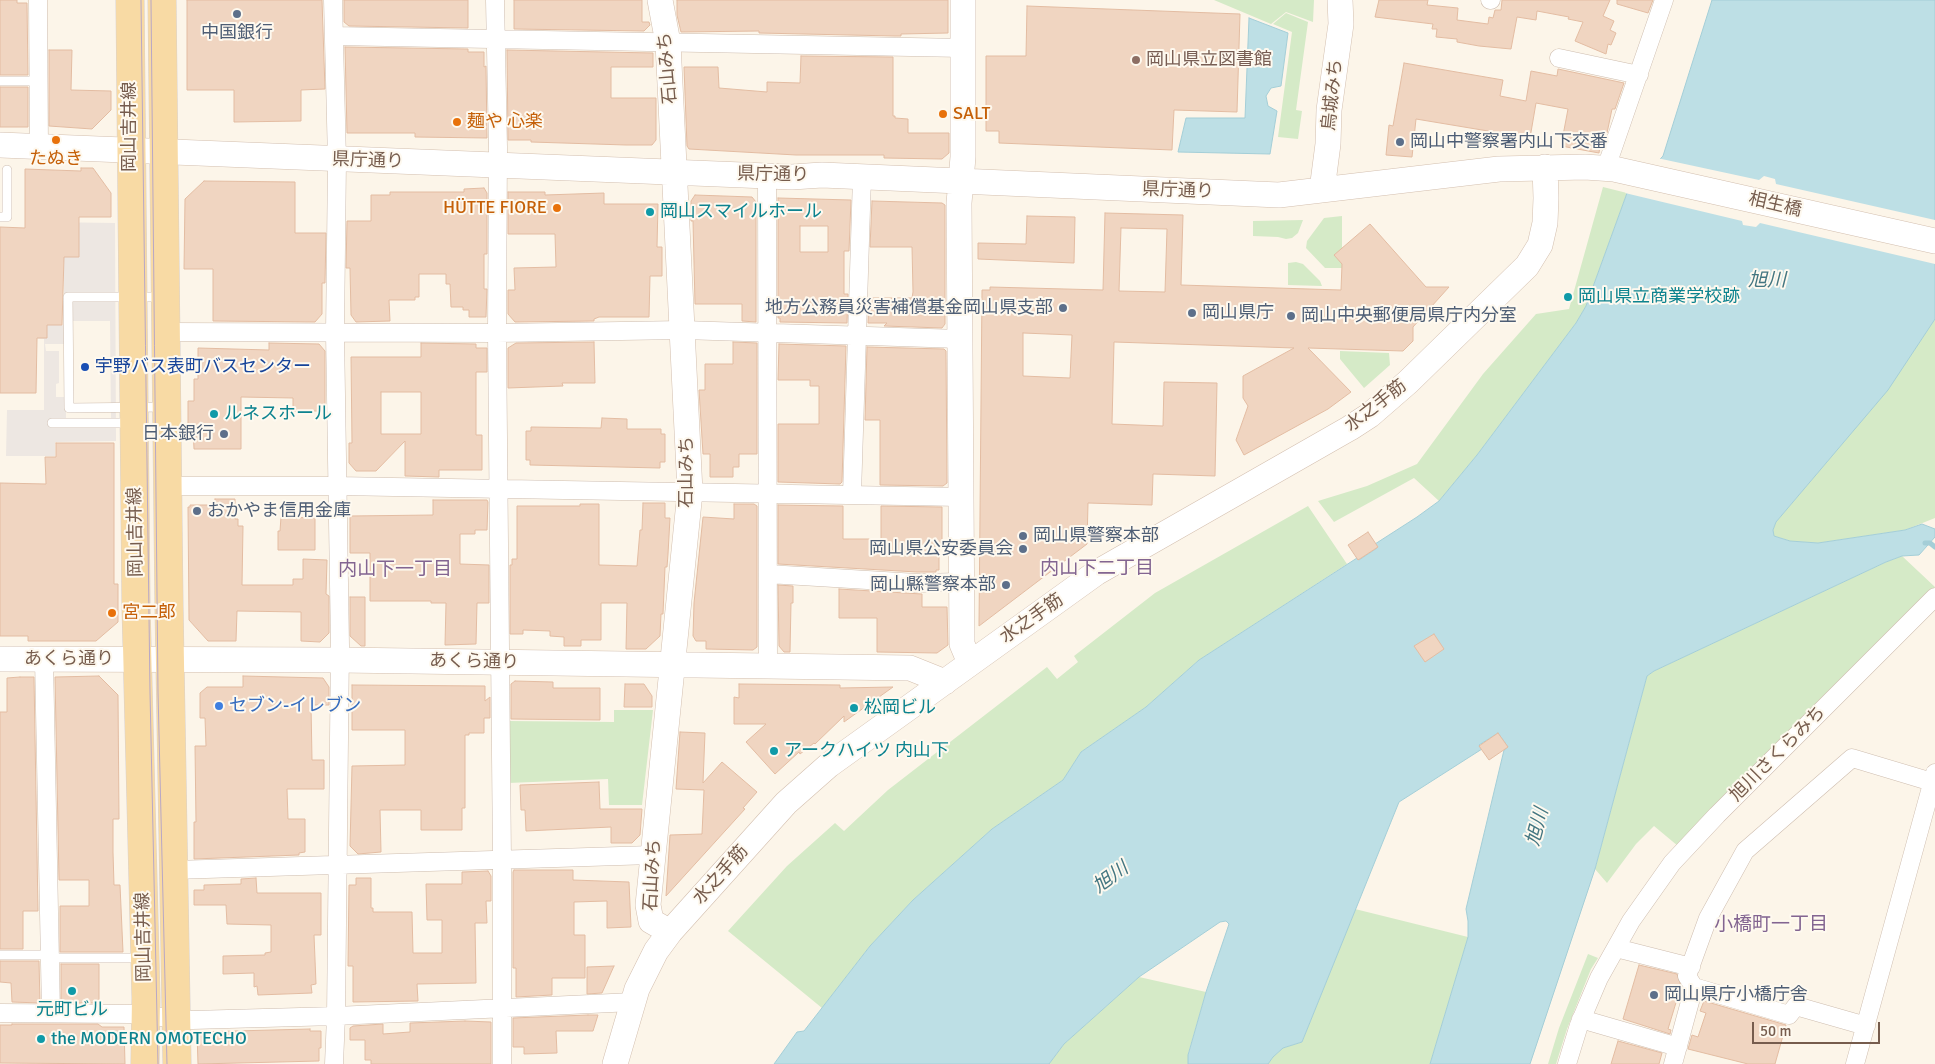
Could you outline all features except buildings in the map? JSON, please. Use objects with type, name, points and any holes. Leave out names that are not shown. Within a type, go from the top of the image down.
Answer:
[{"type":"main road","name":"岡山吉井線","points":[[130,0],[130,151],[145,1064]]},
{"type":"main road","name":"岡山吉井線","points":[[162,0],[167,486],[177,1064]]},
{"type":"street","points":[[38,0],[39,147]]},
{"type":"street","points":[[333,0],[336,160],[335,333],[340,660],[334,1064]]},
{"type":"street","points":[[495,0],[498,165],[497,333],[502,1064]]},
{"type":"street","name":"石山みち","points":[[660,0],[668,42],[690,492],[648,905],[651,921],[670,932]]},
{"type":"street","points":[[963,0],[963,157],[959,203],[962,644],[970,663]]},
{"type":"street","name":"烏城みち","points":[[1322,190],[1341,24],[1340,0]]},
{"type":"street","points":[[1610,169],[1664,0]]},
{"type":"street","points":[[334,36],[963,48]]},
{"type":"street","points":[[1559,58],[1639,75]]},
{"type":"street","name":"県庁通り","points":[[0,145],[336,160],[767,176],[862,177],[1279,195],[1499,168],[1545,166]]},
{"type":"street","name":"相生橋","points":[[1545,166],[1610,169],[1935,241]]},
{"type":"street","name":"水之手筋","points":[[615,1064],[633,1002],[642,978],[656,951],[670,932],[786,802],[829,765],[1096,573],[1370,415],[1408,382],[1527,266],[1540,245],[1545,224],[1545,166]]},
{"type":"street","points":[[767,176],[768,666]]},
{"type":"street","points":[[852,494],[862,177]]},
{"type":"street","points":[[165,332],[497,333],[683,330],[960,339]]},
{"type":"street","points":[[167,486],[499,488],[961,497]]},
{"type":"street","points":[[768,574],[917,583],[962,582]]},
{"type":"street","name":"旭川さくらみち","points":[[1567,1064],[1598,978],[1631,921],[1672,863],[1717,815],[1935,597]]},
{"type":"street","name":"あくら通り","points":[[0,659],[340,660],[910,668],[945,682]]},
{"type":"street","points":[[44,659],[51,1013]]},
{"type":"street","points":[[1673,1064],[1694,987],[1688,976],[1690,967],[1708,918],[1745,851],[1852,758],[1934,779],[1855,1064]]},
{"type":"street","points":[[174,870],[652,855]]},
{"type":"street","points":[[1616,948],[1690,967]]},
{"type":"street","points":[[1694,987],[1789,1016],[1796,1006],[1866,1026]]},
{"type":"street","points":[[0,1013],[145,1015],[192,1020],[336,1016],[633,1002]]},
{"type":"street","points":[[1582,1019],[1678,1047]]},
{"type":"lane","points":[[0,81],[38,81]]},
{"type":"lane","points":[[3,217],[7,170]]},
{"type":"lane","points":[[135,415],[69,408],[68,297],[165,296]]},
{"type":"lane","points":[[52,423],[135,415],[166,407]]},
{"type":"lane","points":[[0,955],[131,958]]},
{"type":"shaded area","points":[[45,222],[115,223],[116,441],[55,442],[55,456],[6,456],[7,410],[44,410],[44,339],[34,338],[35,236],[44,235]],"holes":[[[49,225],[79,226],[79,257],[36,256],[36,239],[48,239]],[[36,262],[64,262],[64,325],[36,325]],[[65,321],[110,321],[111,418],[66,418],[66,397],[56,397],[56,384],[59,383],[59,351],[46,351],[45,344],[65,344]]]},
{"type":"green space","points":[[1214,0],[1314,0],[1313,22],[1286,12],[1271,24]]},
{"type":"green space","points":[[1286,13],[1308,22],[1296,110],[1302,111],[1298,139],[1278,137],[1292,32],[1273,24]]},
{"type":"green space","points":[[1603,187],[1627,193],[1586,306],[1576,323],[1477,455],[1439,501],[1414,478],[1334,522],[1318,501],[1367,486],[1417,464],[1483,374],[1536,314],[1569,309]]},
{"type":"green space","points":[[1342,216],[1342,268],[1325,268],[1306,248],[1307,241],[1324,218]]},
{"type":"green space","points":[[1303,220],[1298,233],[1292,238],[1253,236],[1253,221]]},
{"type":"green space","points":[[1296,262],[1303,264],[1320,281],[1322,286],[1288,285],[1288,263]]},
{"type":"green space","points":[[1935,319],[1935,518],[1905,530],[1818,543],[1790,541],[1774,536],[1773,530],[1776,522],[1887,390]]},
{"type":"green space","points":[[1340,351],[1389,353],[1390,365],[1364,388],[1340,359]]},
{"type":"green space","points":[[1308,506],[1347,564],[1199,660],[1146,707],[1081,752],[1063,780],[992,829],[913,900],[870,946],[822,1008],[728,931],[787,866],[835,823],[844,831],[888,790],[1047,667],[1057,679],[1078,662],[1074,656],[1155,593]]},
{"type":"green space","points":[[1902,556],[1935,587],[1678,846],[1654,826],[1636,844],[1607,883],[1595,869],[1647,676],[1654,671]]},
{"type":"green space","points":[[614,710],[653,710],[642,805],[609,805],[608,779],[508,783],[508,721],[614,722]]},
{"type":"green space","points":[[1355,909],[1468,937],[1430,1064],[1268,1064],[1283,1048],[1302,1042]]},
{"type":"green space","points":[[1588,954],[1598,958],[1591,969],[1567,1029],[1556,1064],[1548,1064],[1559,1028]]},
{"type":"green space","points":[[1139,977],[1206,992],[1188,1054],[1188,1064],[1049,1064],[1064,1044]]},
{"type":"water","name":"旭川","points":[[1712,0],[1935,0],[1935,319],[1888,390],[1776,522],[1773,530],[1774,536],[1790,541],[1818,543],[1905,530],[1922,524],[1935,529],[1935,537],[1919,555],[1902,556],[1886,562],[1647,676],[1595,869],[1530,1064],[1430,1064],[1468,937],[1466,909],[1504,750],[1508,747],[1498,733],[1479,745],[1482,749],[1399,802],[1302,1042],[1283,1048],[1268,1064],[1188,1064],[1188,1055],[1206,992],[1229,924],[1226,921],[1220,922],[1139,977],[1064,1044],[1049,1064],[774,1064],[797,1032],[804,1031],[870,946],[913,900],[992,829],[1063,780],[1081,752],[1146,707],[1199,660],[1357,558],[1359,560],[1377,548],[1375,544],[1439,501],[1477,455],[1576,323],[1586,306],[1627,193],[1663,156]]},
{"type":"water","points":[[1249,18],[1288,33],[1281,86],[1271,88],[1266,96],[1268,106],[1277,111],[1270,154],[1178,152],[1186,118],[1245,118]]},
{"type":"pier","points":[[1657,158],[1759,180],[1764,176],[1775,179],[1776,184],[1935,220],[1935,264],[1760,223],[1756,227],[1743,225],[1742,221],[1625,193]]},
{"type":"waterway","points":[[1925,543],[1930,543],[1935,547]]},
{"type":"tram line","points":[[141,0],[150,692],[158,1064]]},
{"type":"tram line","points":[[151,0],[158,692],[167,1064]]},
{"type":"place","name":"中国銀行","points":[[237,14]]},
{"type":"place","name":"岡山県立図書館","points":[[1136,60]]},
{"type":"place","name":"SALT","points":[[943,114]]},
{"type":"place","name":"麺や 心楽","points":[[457,122]]},
{"type":"place","name":"たぬき","points":[[56,140]]},
{"type":"place","name":"岡山中警察署内山下交番","points":[[1400,142]]},
{"type":"place","name":"HÜTTE FIORE","points":[[557,208]]},
{"type":"place","name":"岡山スマイルホール","points":[[650,212]]},
{"type":"place","name":"岡山県立商業学校跡","points":[[1568,297]]},
{"type":"place","name":"地方公務員災害補償基金岡山県支部","points":[[1063,308]]},
{"type":"place","name":"岡山県庁","points":[[1192,313]]},
{"type":"place","name":"岡山中央郵便局県庁内分室","points":[[1291,316]]},
{"type":"place","name":"宇野バス表町バスセンター","points":[[85,367]]},
{"type":"place","name":"ルネスホール","points":[[214,414]]},
{"type":"place","name":"日本銀行","points":[[224,434]]},
{"type":"place","name":"おかやま信用金庫","points":[[197,511]]},
{"type":"place","name":"岡山県警察本部","points":[[1023,536]]},
{"type":"place","name":"岡山県公安委員会","points":[[1023,549]]},
{"type":"place","name":"岡山縣警察本部","points":[[1006,585]]},
{"type":"place","name":"宮二郎","points":[[112,613]]},
{"type":"place","name":"セブン-イレブン","points":[[219,706]]},
{"type":"place","name":"松岡ビル","points":[[854,708]]},
{"type":"place","name":"アークハイツ 内山下","points":[[774,751]]},
{"type":"place","name":"元町ビル","points":[[72,991]]},
{"type":"place","name":"岡山県庁小橋庁舎","points":[[1654,995]]},
{"type":"place","name":"the MODERN OMOTECHO","points":[[41,1039]]},
{"type":"district","name":"内山下二丁目","points":[[1097,569]]},
{"type":"district","name":"内山下一丁目","points":[[395,570]]},
{"type":"district","name":"小橋町一丁目","points":[[1771,925]]}]
